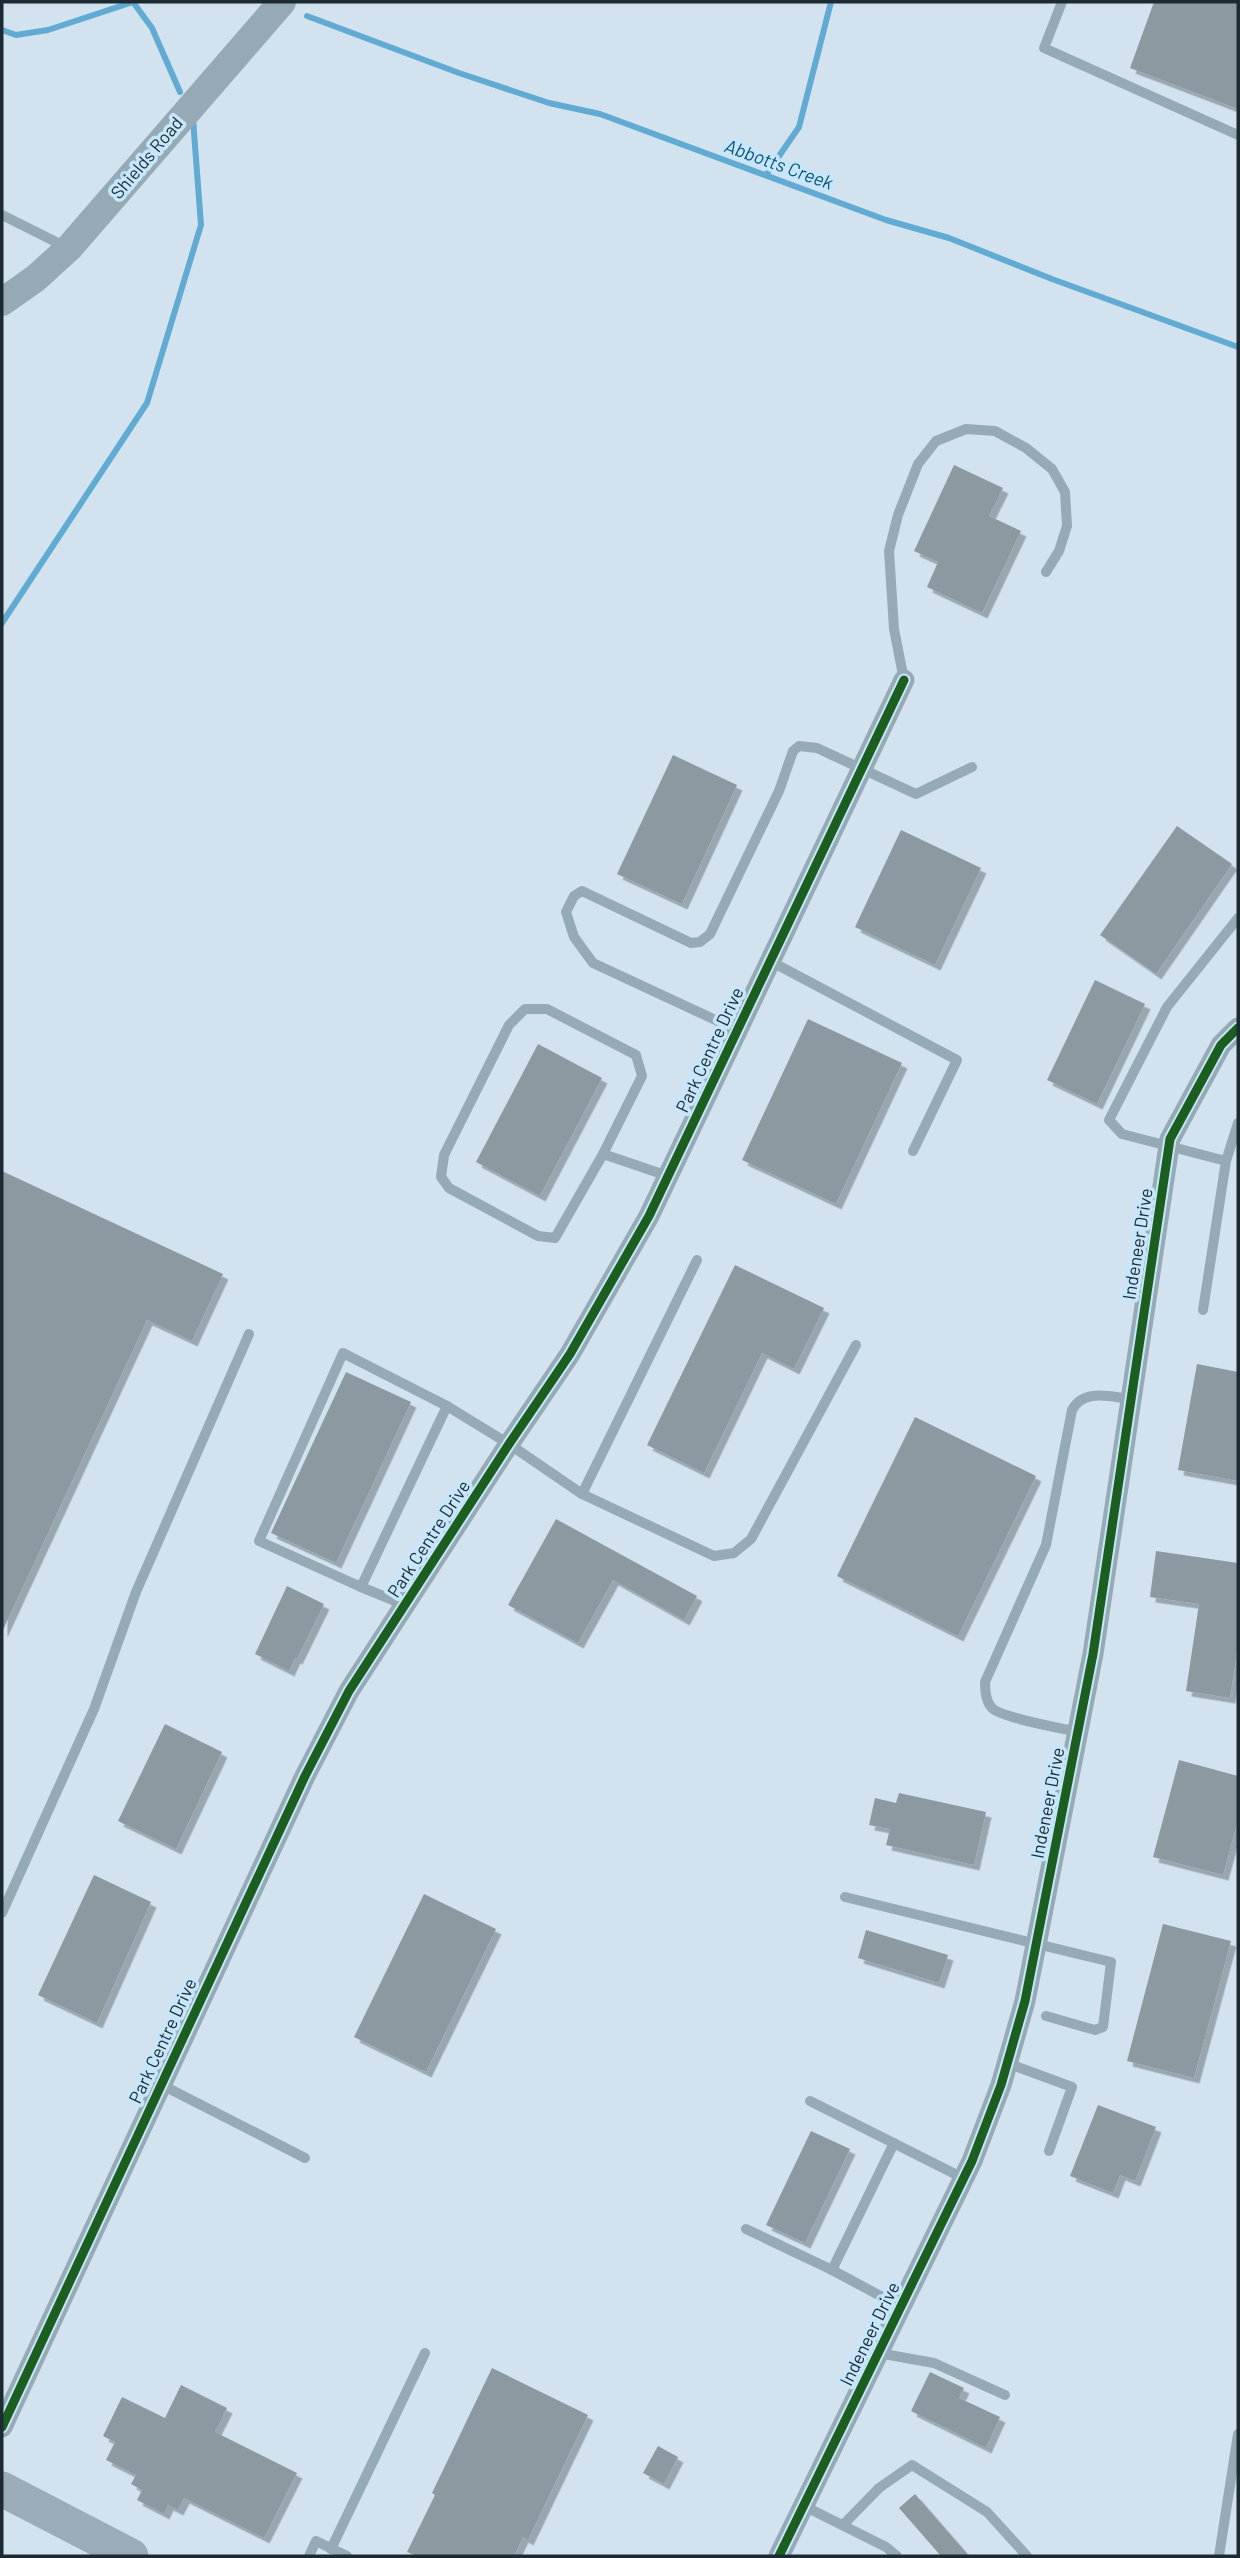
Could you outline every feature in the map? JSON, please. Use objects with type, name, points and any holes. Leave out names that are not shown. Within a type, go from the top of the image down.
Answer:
[{"type":"main road","points":[[2,2489],[131,2556]]},
{"type":"street","name":"Shields Road","points":[[2,302],[36,278],[69,248],[282,2]]},
{"type":"street","name":"Park Centre Drive","points":[[2,2427],[305,1776],[349,1691],[570,1354],[649,1216],[904,680]]},
{"type":"street","name":"Indeneer Drive","points":[[779,2556],[963,2178],[1001,2085],[1025,2001],[1093,1654],[1170,1139],[1222,1045],[1238,1028]]},
{"type":"lane","points":[[1062,2],[1044,48],[1238,135]]},
{"type":"lane","points":[[2,215],[69,248]]},
{"type":"lane","points":[[904,680],[894,629],[889,551],[898,515],[918,464],[936,440],[966,429],[995,431],[1026,447],[1052,468],[1065,492],[1067,526],[1059,551],[1046,572]]},
{"type":"lane","points":[[737,1030],[593,963],[574,937],[566,912],[574,896],[582,891],[691,943],[700,942],[710,934],[779,790],[793,751],[799,746],[808,746],[916,794],[972,767]]},
{"type":"lane","points":[[1226,1161],[1122,1134],[1109,1120],[1167,1007],[1238,918]]},
{"type":"lane","points":[[770,961],[957,1060],[913,1151]]},
{"type":"lane","points":[[525,1009],[547,1009],[636,1055],[642,1076],[603,1154],[555,1238],[538,1236],[449,1188],[441,1177],[444,1155],[509,1025],[525,1009]]},
{"type":"lane","points":[[1203,1310],[1226,1161],[1238,1123]]},
{"type":"lane","points":[[603,1154],[668,1176]]},
{"type":"lane","points":[[582,1494],[697,1260]]},
{"type":"lane","points":[[2,1913],[94,1709],[136,1592],[249,1334]]},
{"type":"lane","points":[[405,1605],[259,1541],[343,1353],[447,1406],[582,1494],[713,1556],[734,1553],[751,1539],[856,1345]]},
{"type":"lane","points":[[1077,1732],[1003,1714],[992,1708],[986,1694],[985,1682],[1046,1545],[1072,1410],[1077,1401],[1090,1395],[1131,1399]]},
{"type":"lane","points":[[361,1587],[447,1406]]},
{"type":"lane","points":[[845,1897],[1111,1962],[1103,2027],[1095,2030],[1046,2017]]},
{"type":"lane","points":[[1007,2063],[1072,2087],[1049,2151]]},
{"type":"lane","points":[[160,2084],[305,2158]]},
{"type":"lane","points":[[810,2101],[963,2178]]},
{"type":"lane","points":[[832,2270],[894,2143]]},
{"type":"lane","points":[[746,2229],[901,2307]]},
{"type":"lane","points":[[331,2549],[425,2353]]},
{"type":"lane","points":[[878,2353],[934,2363],[1005,2395]]},
{"type":"lane","points":[[1219,2556],[1238,2434]]},
{"type":"lane","points":[[843,2525],[878,2487],[912,2465],[987,2512],[1027,2556]]},
{"type":"lane","points":[[804,2505],[886,2547],[897,2556]]},
{"type":"lane","points":[[309,2556],[316,2541],[347,2556]]},
{"type":"building","points":[[1154,2],[1238,2],[1238,109],[1130,68]]},
{"type":"building","points":[[954,465],[1003,488],[989,516],[1021,531],[982,613],[927,587],[938,562],[914,551]]},
{"type":"building","points":[[673,755],[737,785],[682,904],[617,874]]},
{"type":"building","points":[[1177,826],[1232,864],[1156,974],[1100,935]]},
{"type":"building","points":[[901,830],[981,868],[935,965],[855,927]]},
{"type":"building","points":[[1095,980],[1145,1004],[1097,1104],[1047,1080]]},
{"type":"building","points":[[808,1019],[902,1063],[836,1204],[742,1160]]},
{"type":"building","points":[[538,1044],[602,1078],[540,1196],[476,1162]]},
{"type":"building","points":[[2,1171],[223,1274],[192,1341],[147,1320],[2,1632]]},
{"type":"building","points":[[735,1265],[824,1308],[794,1369],[762,1353],[704,1473],[647,1445]]},
{"type":"building","points":[[1197,1364],[1238,1372],[1238,1481],[1178,1470]]},
{"type":"building","points":[[346,1372],[411,1402],[336,1563],[271,1533]]},
{"type":"building","points":[[915,1417],[1036,1476],[958,1636],[837,1576]]},
{"type":"building","points":[[556,1519],[697,1596],[684,1620],[613,1580],[578,1643],[508,1605]]},
{"type":"building","points":[[1156,1551],[1238,1563],[1238,1645],[1230,1698],[1186,1691],[1199,1604],[1150,1597]]},
{"type":"building","points":[[287,1586],[324,1604],[289,1671],[255,1654]]},
{"type":"building","points":[[165,1724],[222,1752],[176,1849],[118,1821]]},
{"type":"building","points":[[1179,1760],[1238,1776],[1238,1820],[1223,1875],[1153,1857]]},
{"type":"building","points":[[899,1793],[986,1812],[974,1865],[886,1845],[890,1829],[869,1825],[875,1798],[896,1803]]},
{"type":"building","points":[[94,1875],[151,1902],[97,2023],[38,1995]]},
{"type":"building","points":[[424,1894],[496,1929],[426,2072],[354,2037]]},
{"type":"building","points":[[1163,1924],[1231,1941],[1194,2078],[1127,2061]]},
{"type":"building","points":[[866,1930],[948,1955],[939,1983],[858,1958]]},
{"type":"building","points":[[1098,2105],[1156,2127],[1135,2181],[1120,2175],[1113,2193],[1070,2176]]},
{"type":"building","points":[[811,2131],[850,2149],[805,2243],[766,2225]]},
{"type":"building","points":[[492,2368],[588,2415],[528,2540],[523,2537],[514,2556],[417,2556],[407,2552],[435,2495],[432,2493]]},
{"type":"building","points":[[930,2372],[964,2388],[959,2398],[1000,2417],[986,2448],[911,2411]]},
{"type":"building","points":[[181,2385],[227,2408],[215,2432],[297,2473],[264,2538],[184,2498],[178,2510],[168,2505],[164,2514],[137,2500],[142,2490],[131,2484],[136,2475],[106,2460],[115,2442],[103,2436],[122,2397],[165,2418]]},
{"type":"building","points":[[658,2446],[678,2457],[664,2484],[643,2473]]},
{"type":"building","points":[[915,2494],[969,2556],[941,2556],[899,2508]]},
{"type":"waterway","points":[[133,2],[152,28],[180,92]]},
{"type":"waterway","name":"Abbotts Creek","points":[[2,30],[16,35],[48,30],[133,2]]},
{"type":"waterway","points":[[766,175],[799,127],[831,2]]},
{"type":"waterway","name":"Abbotts Creek","points":[[307,16],[459,73],[549,103],[600,114],[886,220],[949,238],[1238,347]]},
{"type":"waterway","points":[[2,623],[147,403],[201,225],[193,119]]},
{"type":"cycle path","points":[[2,2427],[305,1776],[349,1691],[570,1354],[649,1216],[904,680]]},
{"type":"cycle path","points":[[779,2556],[972,2161],[1001,2085],[1025,2001],[1093,1654],[1170,1139],[1221,1045],[1238,1028]]}]
